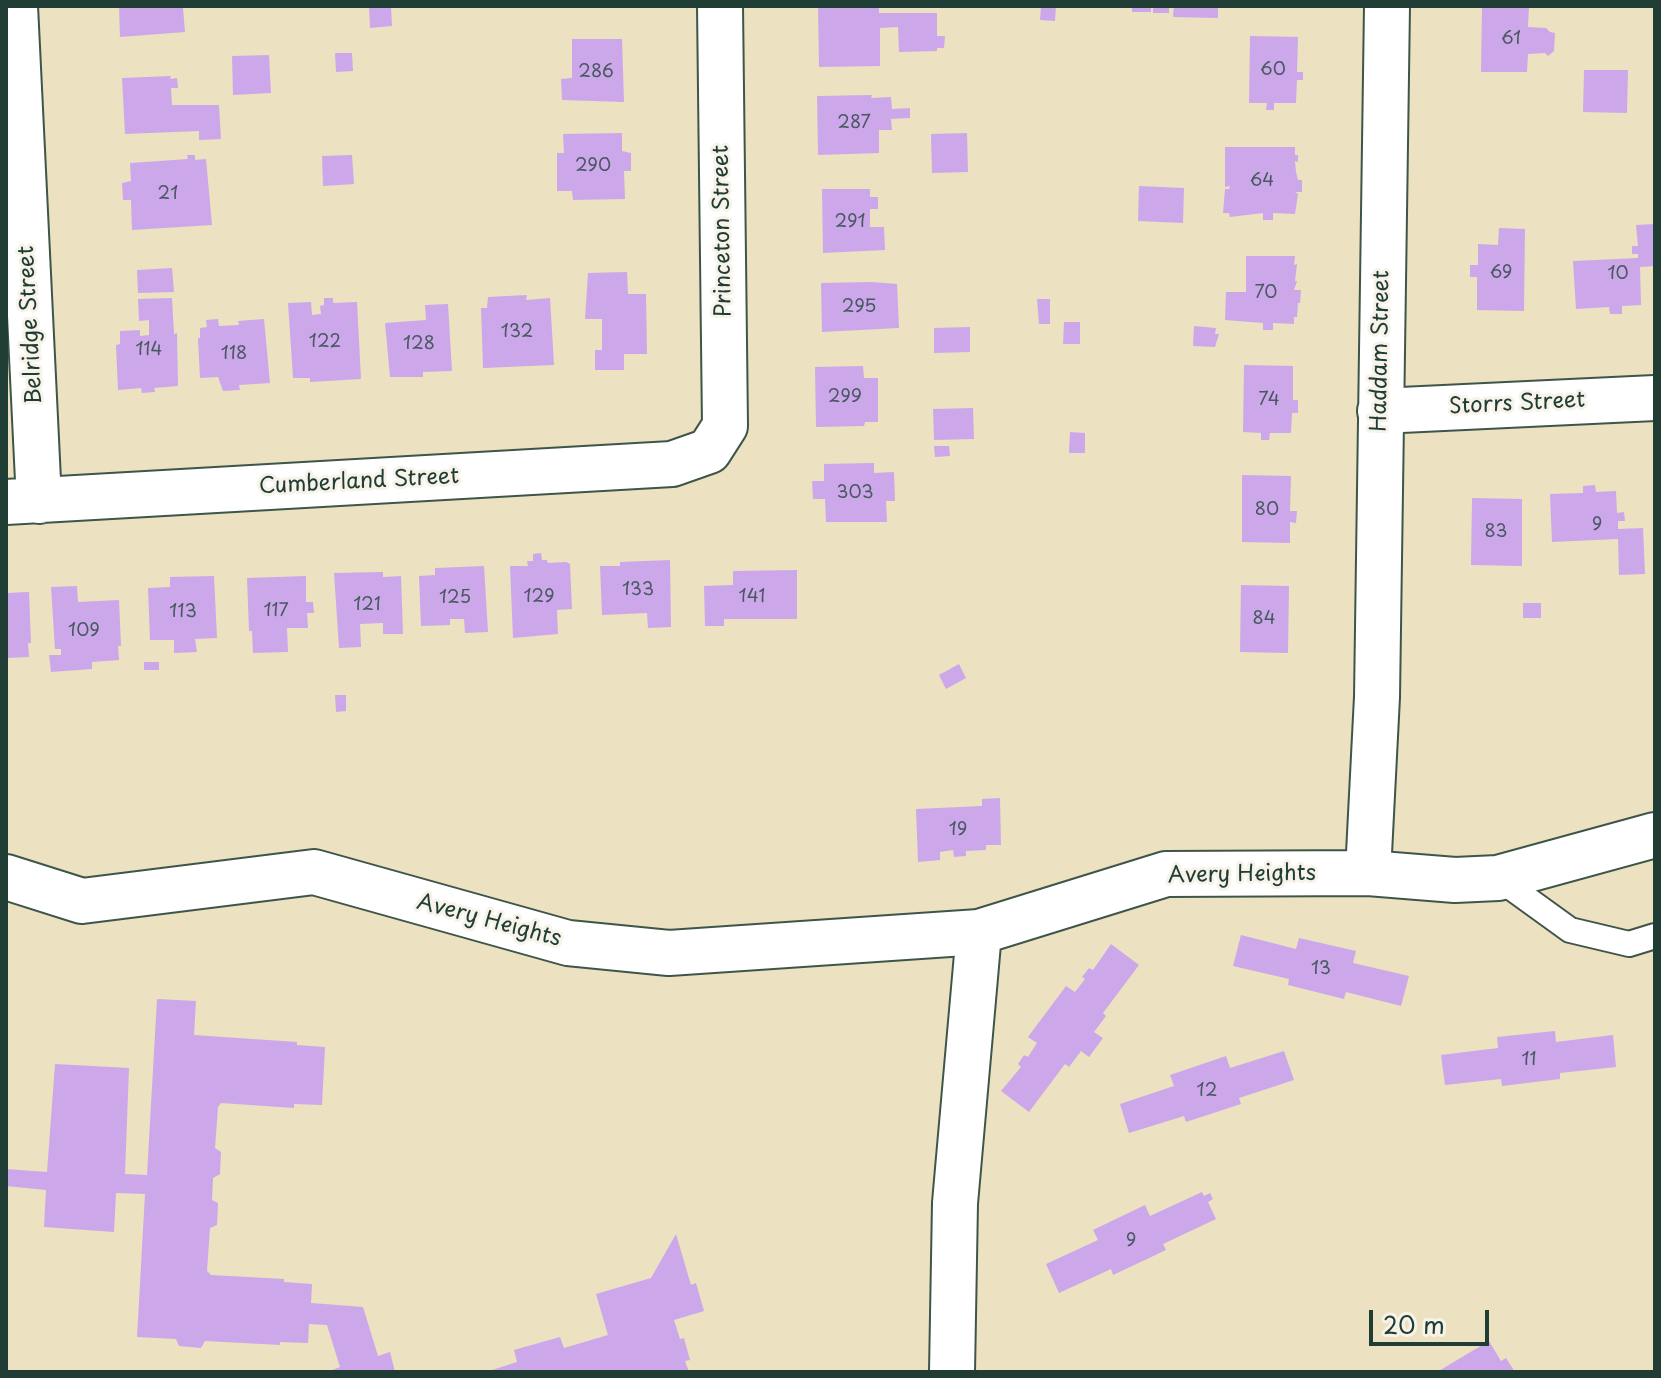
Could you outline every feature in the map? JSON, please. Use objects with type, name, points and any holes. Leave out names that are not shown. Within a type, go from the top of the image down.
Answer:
[{"type":"street","name":"Belridge Street","points":[[15,6],[23,502]]},
{"type":"street","name":"Princeton Street","points":[[709,451],[725,426],[720,6]]},
{"type":"street","name":"Haddam Street","points":[[1368,873],[1377,697],[1387,6]]},
{"type":"street","name":"Storrs Street","points":[[1380,411],[1655,398]]},
{"type":"street","name":"Cumberland Street","points":[[23,502],[672,464],[709,451]]},
{"type":"street","name":"Avery Heights","points":[[6,877],[82,901],[314,872],[568,943],[669,953],[979,932],[1166,874],[1368,873],[1455,880],[1498,878],[1655,835]]},
{"type":"street","points":[[952,1372],[955,1203],[979,932]]},
{"type":"lane","points":[[1498,878],[1570,930],[1629,944],[1655,936]]},
{"type":"building","points":[[119,6],[183,8],[185,32],[120,37]]},
{"type":"building","points":[[369,6],[391,6],[392,26],[370,28]]},
{"type":"building","points":[[1041,6],[1056,6],[1055,21],[1040,20]]},
{"type":"building","points":[[1132,6],[1151,6],[1151,12],[1132,12]]},
{"type":"building","points":[[1153,6],[1169,6],[1169,13],[1153,13]]},
{"type":"building","points":[[1174,6],[1218,6],[1218,18],[1173,17]]},
{"type":"building","points":[[1482,6],[1529,6],[1528,27],[1546,28],[1555,33],[1554,51],[1548,56],[1545,53],[1528,54],[1527,72],[1481,72]]},
{"type":"building","points":[[818,7],[879,7],[879,13],[937,13],[937,36],[945,36],[944,48],[899,52],[898,27],[880,28],[880,66],[819,67]]},
{"type":"building","points":[[1250,36],[1298,37],[1297,72],[1303,72],[1303,80],[1297,80],[1296,103],[1274,103],[1274,110],[1266,110],[1267,103],[1249,103]]},
{"type":"building","points":[[572,39],[622,39],[624,102],[562,100],[561,79],[572,78]]},
{"type":"building","points":[[335,53],[352,53],[353,71],[336,72]]},
{"type":"building","points":[[269,55],[271,93],[233,95],[232,56]]},
{"type":"building","points":[[1584,70],[1628,70],[1627,113],[1583,112]]},
{"type":"building","points":[[171,76],[170,79],[177,78],[178,88],[171,88],[172,105],[219,105],[221,139],[199,140],[199,131],[125,134],[122,78]]},
{"type":"building","points":[[872,95],[871,98],[891,97],[892,109],[910,108],[910,118],[891,119],[892,130],[879,130],[879,153],[818,155],[817,96]]},
{"type":"building","points":[[622,133],[622,151],[631,153],[631,171],[624,171],[625,199],[573,200],[572,191],[557,191],[557,153],[564,153],[563,134]]},
{"type":"building","points":[[967,133],[968,172],[932,173],[931,134]]},
{"type":"building","points":[[1225,147],[1295,147],[1295,155],[1298,155],[1296,172],[1298,180],[1302,180],[1302,192],[1295,192],[1298,194],[1295,214],[1273,213],[1273,220],[1263,220],[1263,213],[1230,217],[1229,213],[1223,213],[1225,189],[1230,186],[1225,187]]},
{"type":"building","points":[[187,155],[195,155],[195,160],[206,159],[212,225],[132,230],[131,200],[123,200],[122,183],[131,181],[130,163],[188,159]]},
{"type":"building","points":[[352,155],[354,184],[323,186],[322,156]]},
{"type":"building","points":[[1139,186],[1184,188],[1183,223],[1138,221]]},
{"type":"building","points":[[822,189],[870,189],[870,197],[878,197],[878,209],[870,209],[870,227],[884,227],[885,250],[823,253]]},
{"type":"building","points":[[1655,224],[1655,266],[1640,267],[1641,305],[1622,306],[1622,314],[1610,314],[1609,307],[1576,309],[1573,261],[1638,258],[1638,254],[1632,254],[1632,246],[1638,246],[1636,225]]},
{"type":"building","points":[[1499,228],[1525,229],[1524,311],[1477,310],[1477,277],[1470,277],[1470,265],[1478,265],[1478,244],[1498,245]]},
{"type":"building","points":[[1246,256],[1295,256],[1297,281],[1294,290],[1301,290],[1294,324],[1273,323],[1273,330],[1263,330],[1263,323],[1225,320],[1226,292],[1246,292]]},
{"type":"building","points":[[172,268],[174,292],[138,293],[137,270]]},
{"type":"building","points":[[627,272],[628,294],[646,294],[647,354],[624,354],[624,370],[595,370],[595,350],[602,350],[602,319],[585,319],[588,273]]},
{"type":"building","points":[[821,283],[897,284],[899,328],[822,332]]},
{"type":"building","points":[[527,295],[526,300],[550,298],[554,365],[483,368],[481,308],[487,308],[488,297]]},
{"type":"building","points":[[172,298],[174,334],[177,333],[178,386],[154,388],[155,392],[142,393],[141,388],[118,390],[116,345],[120,344],[120,331],[140,330],[140,336],[149,335],[149,320],[139,321],[138,299]]},
{"type":"building","points":[[324,298],[333,298],[333,303],[357,302],[361,379],[310,382],[310,378],[293,378],[288,303],[311,302],[312,315],[321,314],[320,306],[324,305]]},
{"type":"building","points":[[1037,299],[1050,299],[1050,324],[1039,324]]},
{"type":"building","points":[[448,304],[452,371],[423,372],[423,377],[390,377],[385,323],[426,320],[425,305]]},
{"type":"building","points":[[218,319],[219,326],[264,319],[270,383],[239,385],[240,390],[223,391],[218,377],[200,378],[200,328],[207,327],[206,320]]},
{"type":"building","points":[[1064,322],[1080,322],[1080,344],[1063,344]]},
{"type":"building","points":[[1194,326],[1216,328],[1215,334],[1219,334],[1215,347],[1193,346]]},
{"type":"building","points":[[970,327],[970,352],[934,353],[934,328]]},
{"type":"building","points":[[1244,365],[1293,366],[1293,400],[1298,400],[1298,413],[1292,413],[1291,433],[1270,433],[1269,440],[1261,440],[1261,433],[1243,432]]},
{"type":"building","points":[[863,366],[864,378],[878,378],[878,422],[865,422],[864,426],[816,427],[815,367]]},
{"type":"building","points":[[973,408],[974,439],[934,440],[933,409]]},
{"type":"building","points":[[1070,432],[1085,433],[1085,453],[1069,453]]},
{"type":"building","points":[[934,446],[949,446],[950,456],[935,457]]},
{"type":"building","points":[[874,463],[874,473],[894,472],[895,501],[886,501],[887,522],[826,522],[825,499],[813,499],[812,481],[824,481],[824,464]]},
{"type":"building","points":[[1242,475],[1291,476],[1290,511],[1297,511],[1296,523],[1290,522],[1290,543],[1242,542]]},
{"type":"building","points":[[1595,485],[1596,492],[1616,491],[1617,513],[1624,512],[1625,521],[1618,521],[1618,529],[1643,528],[1645,574],[1619,575],[1618,539],[1552,542],[1550,494],[1583,493],[1583,486]]},
{"type":"building","points":[[1472,498],[1522,499],[1522,566],[1471,565]]},
{"type":"building","points":[[541,553],[542,560],[548,563],[570,564],[572,609],[557,610],[558,634],[513,638],[510,566],[528,566],[527,561],[533,561],[533,554]]},
{"type":"building","points":[[670,560],[671,627],[648,628],[647,613],[602,615],[600,566]]},
{"type":"building","points":[[484,566],[488,632],[465,633],[464,619],[450,619],[450,625],[421,626],[419,576],[435,575],[435,568]]},
{"type":"building","points":[[797,570],[797,619],[724,619],[724,626],[705,626],[704,586],[733,585],[733,571]]},
{"type":"building","points":[[383,572],[383,577],[401,576],[403,634],[383,634],[383,623],[360,624],[361,647],[339,648],[334,573]]},
{"type":"building","points":[[214,576],[217,638],[195,639],[197,652],[174,653],[174,640],[150,640],[148,588],[170,587],[170,577]]},
{"type":"building","points":[[306,576],[306,602],[313,602],[314,613],[307,613],[308,628],[287,628],[288,652],[253,653],[247,578]]},
{"type":"building","points":[[1241,585],[1289,586],[1288,653],[1240,652]]},
{"type":"building","points":[[77,586],[78,602],[119,600],[119,660],[92,662],[92,669],[51,672],[49,655],[61,655],[61,649],[55,649],[51,587]]},
{"type":"building","points":[[29,592],[29,657],[7,658],[6,593]]},
{"type":"building","points":[[1523,603],[1541,603],[1541,618],[1523,618]]},
{"type":"building","points":[[144,662],[159,662],[159,670],[144,670]]},
{"type":"building","points":[[959,664],[966,678],[946,689],[939,675]]},
{"type":"building","points":[[335,695],[346,695],[346,711],[336,712]]},
{"type":"building","points":[[1000,798],[1001,845],[986,845],[986,850],[966,851],[966,856],[954,857],[953,850],[940,852],[940,860],[918,862],[916,809],[982,806],[982,799]]},
{"type":"building","points":[[1241,935],[1296,949],[1299,938],[1356,951],[1353,963],[1409,976],[1401,1006],[1346,992],[1344,999],[1288,985],[1289,979],[1233,966]]},
{"type":"building","points":[[1111,944],[1139,965],[1103,1013],[1106,1016],[1094,1032],[1103,1038],[1089,1057],[1081,1051],[1069,1067],[1065,1064],[1029,1112],[1001,1091],[1021,1067],[1018,1064],[1024,1055],[1028,1057],[1037,1043],[1028,1037],[1066,986],[1075,992],[1085,979],[1082,977],[1089,968],[1093,970]]},
{"type":"building","points":[[157,999],[196,1001],[194,1035],[297,1042],[297,1045],[325,1047],[322,1105],[294,1104],[294,1108],[221,1103],[218,1107],[215,1148],[221,1152],[220,1174],[213,1178],[212,1200],[218,1203],[217,1225],[210,1228],[207,1271],[211,1275],[284,1279],[284,1282],[312,1284],[311,1303],[363,1307],[378,1356],[390,1352],[395,1372],[327,1372],[340,1367],[327,1325],[309,1324],[308,1343],[280,1342],[280,1345],[205,1341],[201,1348],[179,1346],[176,1339],[137,1337],[145,1194],[116,1193],[114,1232],[44,1227],[46,1190],[6,1186],[6,1169],[47,1172],[55,1064],[129,1068],[125,1174],[147,1175]]},
{"type":"building","points":[[1555,1031],[1556,1042],[1613,1035],[1616,1067],[1560,1073],[1560,1079],[1502,1086],[1501,1079],[1445,1085],[1441,1055],[1498,1048],[1497,1037]]},
{"type":"building","points":[[1284,1051],[1294,1080],[1239,1098],[1241,1104],[1186,1122],[1184,1116],[1129,1133],[1120,1104],[1174,1086],[1170,1075],[1226,1056],[1230,1068]]},
{"type":"building","points":[[1202,1192],[1204,1196],[1210,1193],[1213,1199],[1208,1202],[1216,1219],[1163,1244],[1166,1250],[1113,1275],[1111,1269],[1059,1293],[1046,1264],[1098,1240],[1093,1230],[1145,1205],[1150,1216]]},
{"type":"building","points":[[676,1234],[691,1285],[696,1283],[704,1311],[674,1320],[680,1339],[684,1338],[690,1360],[685,1361],[689,1372],[486,1372],[517,1362],[514,1350],[560,1337],[564,1348],[608,1335],[596,1294],[651,1278]]},
{"type":"building","points":[[1489,1341],[1501,1361],[1506,1358],[1515,1372],[1437,1372]]}]
